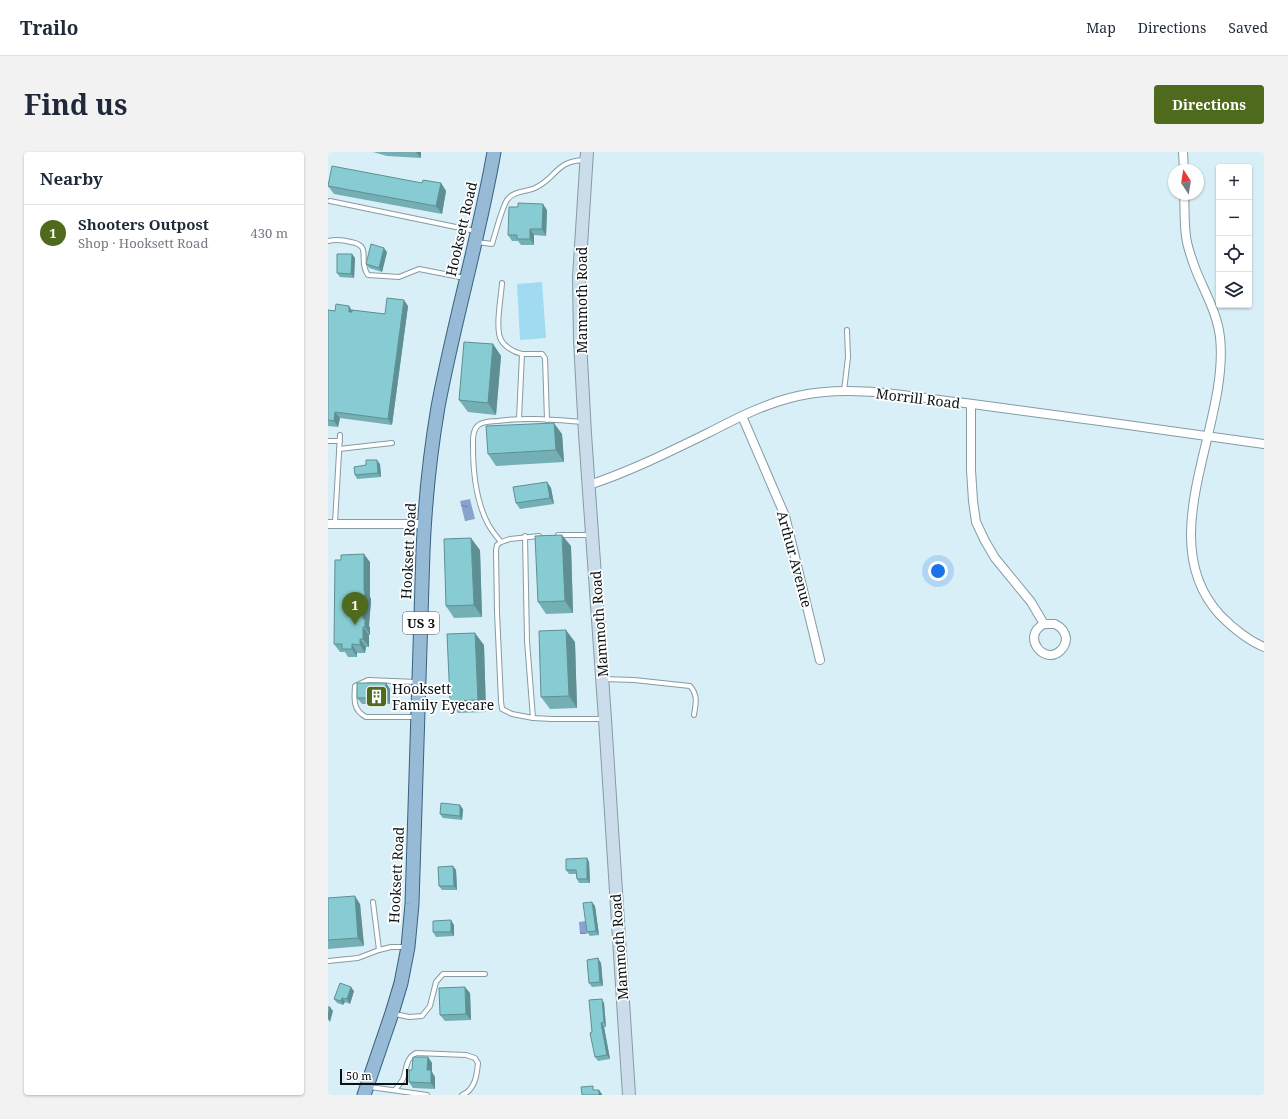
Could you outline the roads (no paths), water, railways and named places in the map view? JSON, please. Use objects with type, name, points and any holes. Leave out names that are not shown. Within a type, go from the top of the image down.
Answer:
[{"type":"main road","name":"Hooksett Road","points":[[366,1091],[392,1013],[408,947],[412,904],[424,524],[432,449],[438,407],[477,236],[494,152]]},
{"type":"main road","name":"Mammoth Road","points":[[587,156],[579,277],[580,340],[584,422],[603,679],[629,1095]]},
{"type":"street","points":[[1183,152],[1184,164]]},
{"type":"street","points":[[1184,200],[1186,238],[1195,268],[1216,317],[1220,337],[1220,369],[1216,400],[1200,469],[1193,509],[1192,551],[1195,572],[1203,591],[1214,608],[1244,637],[1264,647]]},
{"type":"street","name":"Morrill Road","points":[[589,485],[656,458],[742,416],[777,401],[818,392],[844,390],[881,393],[1093,419],[1264,444]]},
{"type":"street","points":[[971,404],[971,470],[976,522],[984,541],[995,558],[1031,602],[1044,624]]},
{"type":"street","name":"Arthur Avenue","points":[[742,416],[785,516],[820,660]]},
{"type":"street","points":[[332,524],[424,524]]},
{"type":"lane","points":[[330,201],[477,236],[492,244],[507,200],[513,194],[535,188],[544,182],[561,166],[568,162],[587,156]]},
{"type":"lane","points":[[328,241],[338,239],[357,243],[362,246],[364,251],[364,270],[368,275],[399,277],[420,269],[467,278]]},
{"type":"lane","points":[[502,283],[499,334],[502,341],[509,348],[522,354],[542,354],[545,358],[547,420]]},
{"type":"lane","points":[[844,390],[848,357],[847,330]]},
{"type":"lane","points":[[520,419],[522,354]]},
{"type":"lane","points":[[501,542],[488,525],[479,500],[474,478],[474,433],[476,428],[480,424],[520,419],[584,422]]},
{"type":"lane","points":[[332,524],[340,435]]},
{"type":"lane","points":[[328,441],[340,441]]},
{"type":"lane","points":[[339,449],[392,443]]},
{"type":"lane","points":[[553,535],[593,535]]},
{"type":"lane","points":[[525,536],[527,641],[533,718]]},
{"type":"lane","points":[[546,536],[525,536],[510,539],[497,545],[497,612],[502,709],[512,714],[533,718],[560,720],[605,719]]},
{"type":"lane","points":[[603,679],[634,680],[690,686],[695,692],[696,696],[694,714]]},
{"type":"lane","points":[[418,717],[366,717],[357,710],[354,701],[355,686],[368,680],[420,682]]},
{"type":"lane","points":[[373,902],[378,950]]},
{"type":"lane","points":[[328,961],[358,958],[378,950],[391,947],[408,947]]},
{"type":"lane","points":[[392,1013],[409,1017],[422,1016],[430,1006],[436,982],[443,974],[485,974]]},
{"type":"lane","points":[[395,1090],[402,1081],[410,1056],[416,1053],[466,1055],[475,1058],[478,1062],[474,1084],[471,1089],[462,1095]]},
{"type":"lane","points":[[366,1091],[395,1090],[427,1095]]},
{"type":"water","points":[[470,499],[475,519],[465,521],[460,501]]},
{"type":"water","points":[[586,921],[587,934],[580,934],[579,922]]},
{"type":"place","name":"Shooters Outpost","points":[[355,625]]},
{"type":"place","name":"Hooksett Family Eyecare","points":[[376,696]]}]
